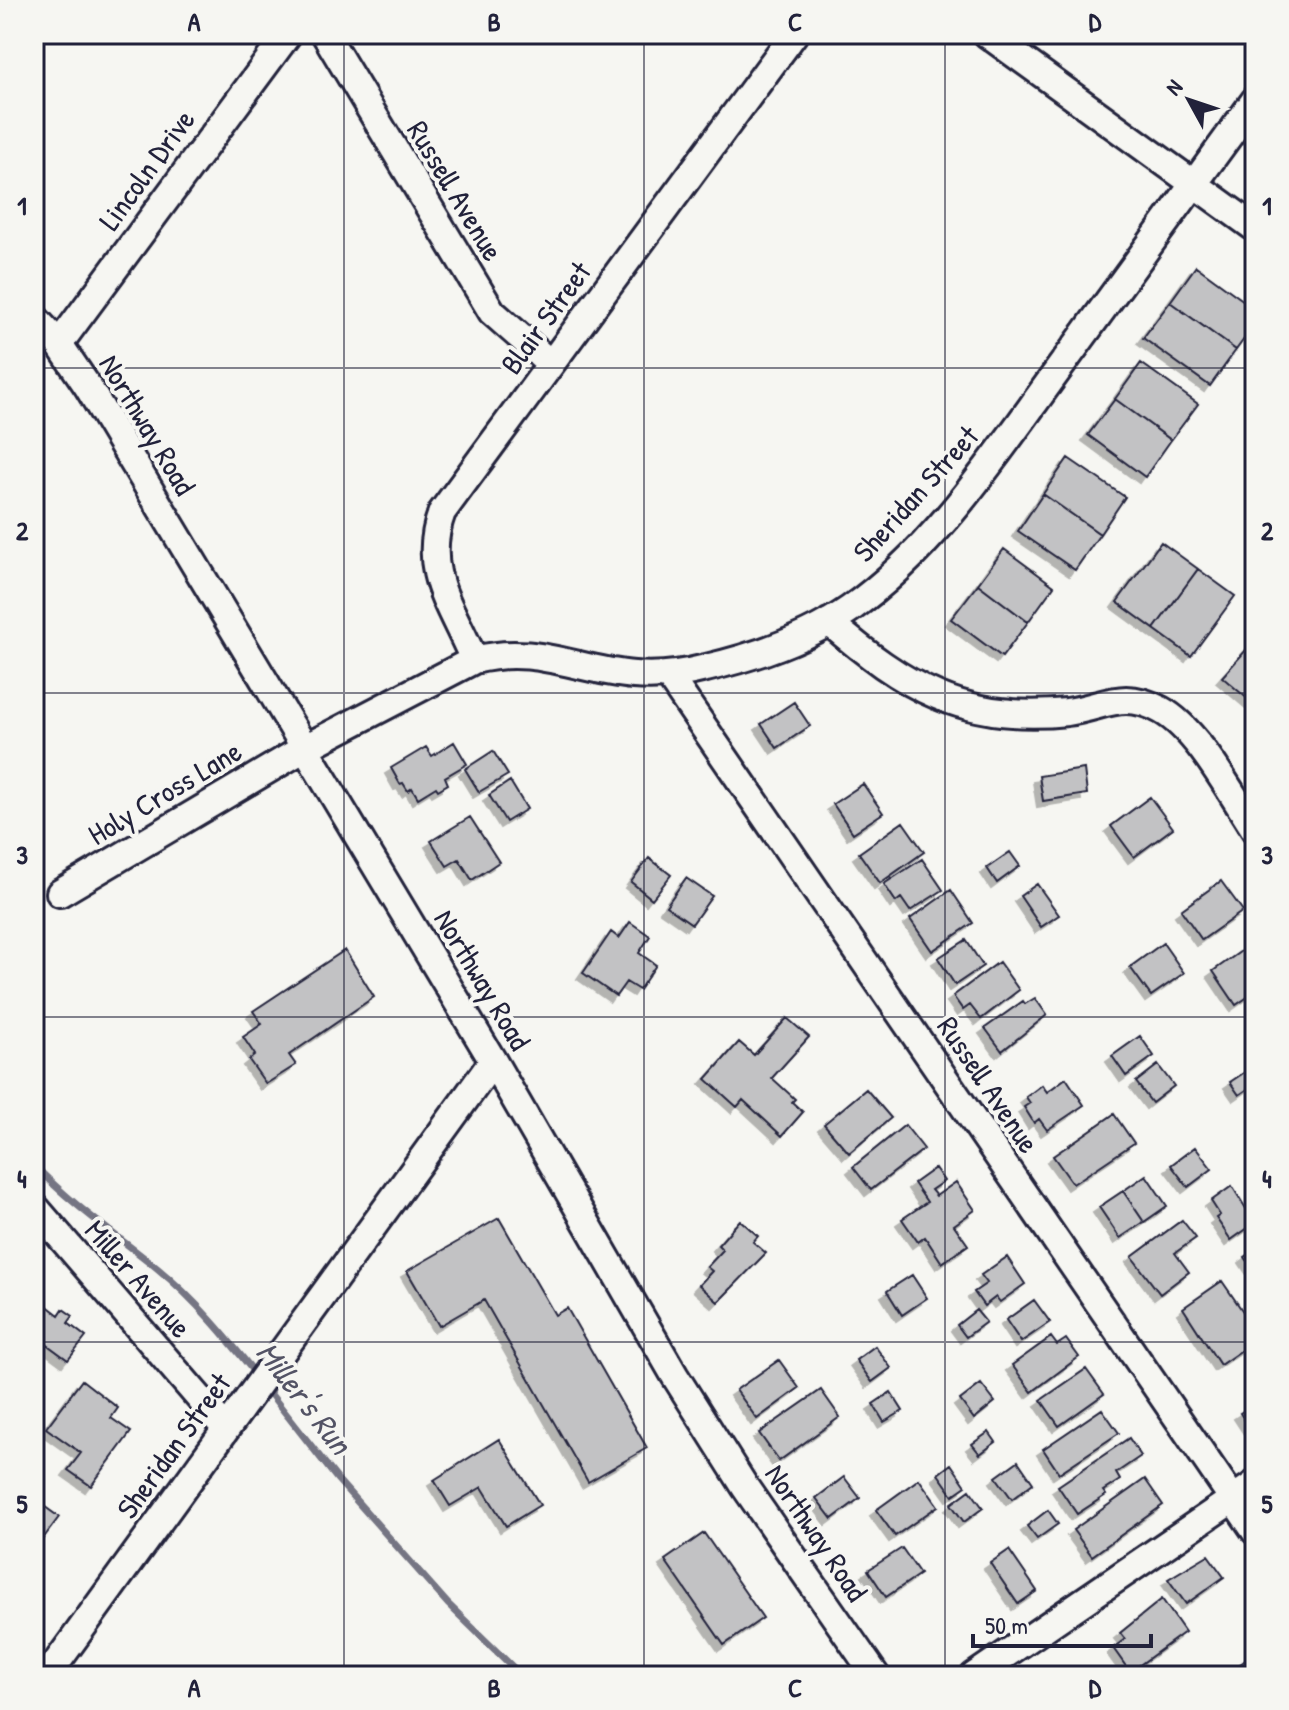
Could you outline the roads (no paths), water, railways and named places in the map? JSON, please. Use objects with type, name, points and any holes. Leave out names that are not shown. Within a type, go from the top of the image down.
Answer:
[{"type":"street","name":"Lincoln Drive","points":[[59,344],[288,34]]},
{"type":"street","name":"Russell Avenue","points":[[325,34],[492,312],[551,364]]},
{"type":"street","name":"Blair Street","points":[[474,660],[433,566],[434,534],[442,512],[794,34]]},
{"type":"street","points":[[987,34],[1255,228]]},
{"type":"street","name":"Sheridan Street","points":[[303,749],[474,660],[501,653],[524,652],[634,675],[668,675],[756,654],[829,622],[894,573],[963,496],[1255,100]]},
{"type":"street","name":"Northway Road","points":[[34,317],[59,344],[493,1061],[675,1376],[745,1487],[876,1676]]},
{"type":"street","points":[[829,622],[878,664],[909,683],[965,707],[1038,715],[1072,711],[1125,697],[1162,710],[1197,745],[1255,830]]},
{"type":"street","name":"Russell Avenue","points":[[668,675],[1255,1531]]},
{"type":"street","name":"Holy Cross Lane","points":[[60,893],[303,749]]},
{"type":"street","name":"Sheridan Street","points":[[47,1676],[493,1061]]},
{"type":"street","name":"Miller Avenue","points":[[34,1206],[226,1429]]},
{"type":"street","points":[[974,1676],[1255,1484]]},
{"type":"waterway","name":"Miller's Run","points":[[34,1165],[185,1293],[258,1377]]},
{"type":"waterway","name":"Miller's Run","points":[[265,1387],[338,1480],[448,1604],[522,1676]]}]
